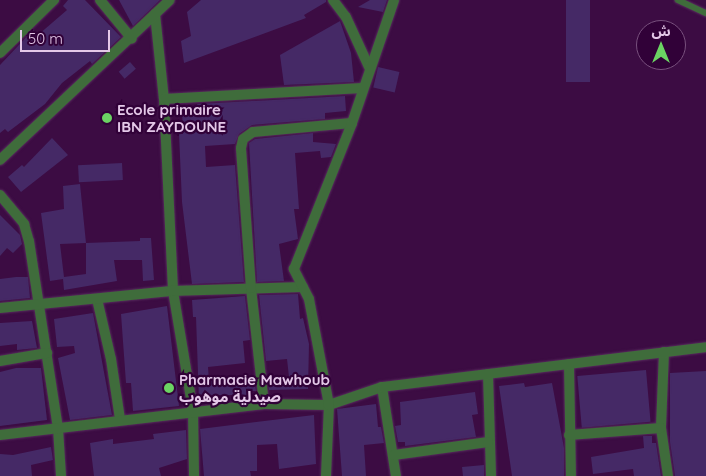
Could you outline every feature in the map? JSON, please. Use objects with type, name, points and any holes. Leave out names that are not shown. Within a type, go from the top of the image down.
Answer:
[{"type":"street","points":[[0,53],[54,0]]},
{"type":"street","points":[[100,0],[132,38]]},
{"type":"street","points":[[0,160],[132,38],[170,0]]},
{"type":"street","points":[[333,0],[346,17],[370,67]]},
{"type":"street","points":[[322,476],[326,476],[329,405],[309,299],[294,269],[352,123],[362,88],[394,0]]},
{"type":"street","points":[[155,14],[164,99],[173,291],[193,410],[194,476]]},
{"type":"street","points":[[164,99],[362,88]]},
{"type":"street","points":[[264,404],[251,288],[241,148],[243,139],[253,132],[352,123]]},
{"type":"street","points":[[0,195],[24,224],[47,352],[58,428],[62,476]]},
{"type":"street","points":[[0,308],[40,306],[173,291],[303,287]]},
{"type":"street","points":[[98,299],[111,358],[120,419]]},
{"type":"street","points":[[0,435],[193,410],[264,404],[329,405],[382,387],[706,347]]},
{"type":"street","points":[[0,361],[47,352]]},
{"type":"street","points":[[664,352],[661,428],[668,476]]},
{"type":"street","points":[[569,364],[571,476]]},
{"type":"street","points":[[488,374],[488,442],[491,476]]},
{"type":"street","points":[[382,387],[396,476]]},
{"type":"street","points":[[569,435],[661,428]]},
{"type":"street","points":[[394,455],[488,442]]},
{"type":"lane","points":[[678,0],[706,13]]},
{"type":"building","points":[[68,0],[85,0],[121,37],[92,64],[90,61],[62,83],[45,104],[8,132],[5,129],[0,133],[0,65],[33,30],[38,35],[67,10],[63,6]]},
{"type":"building","points":[[119,0],[160,0],[133,26]]},
{"type":"building","points":[[201,0],[326,0],[326,2],[304,15],[306,18],[184,63],[181,41],[191,36],[187,12]]},
{"type":"building","points":[[370,0],[387,0],[383,12],[358,7]]},
{"type":"building","points":[[566,0],[590,0],[590,82],[566,82]]},
{"type":"building","points":[[340,21],[351,53],[354,82],[284,85],[280,55]]},
{"type":"building","points":[[130,62],[136,69],[125,79],[119,72]]},
{"type":"building","points":[[378,67],[399,72],[395,92],[373,87]]},
{"type":"building","points":[[345,96],[346,111],[325,113],[325,119],[252,125],[239,134],[235,144],[205,146],[206,167],[235,165],[244,282],[192,284],[182,202],[179,134],[183,134],[182,111],[198,110],[197,104]]},
{"type":"building","points":[[313,133],[313,142],[336,144],[331,157],[321,158],[320,151],[295,153],[299,209],[294,209],[298,239],[279,244],[284,281],[257,282],[249,143],[255,139]]},
{"type":"building","points":[[52,138],[68,155],[21,192],[8,177],[22,165],[24,167]]},
{"type":"building","points":[[122,163],[123,180],[79,182],[78,165]]},
{"type":"building","points":[[80,184],[86,243],[140,241],[140,238],[151,238],[154,280],[143,281],[142,260],[114,260],[117,281],[64,290],[63,279],[50,281],[41,213],[64,209],[63,186]],"holes":[[[86,243],[86,274],[64,277],[60,244]]]},
{"type":"building","points":[[0,215],[20,235],[22,244],[13,253],[7,248],[0,256]]},
{"type":"building","points":[[28,277],[30,298],[0,301],[0,279]]},
{"type":"building","points":[[298,294],[300,319],[303,318],[309,344],[308,389],[269,390],[268,379],[289,377],[287,359],[266,361],[259,295]]},
{"type":"building","points":[[245,296],[250,340],[243,341],[245,363],[208,367],[209,381],[254,379],[256,391],[252,391],[253,395],[215,395],[215,401],[199,402],[196,317],[193,317],[192,300]]},
{"type":"building","points":[[167,306],[179,406],[133,411],[131,383],[126,383],[121,314]]},
{"type":"building","points":[[93,313],[112,415],[70,420],[58,358],[75,353],[74,346],[57,347],[54,319]]},
{"type":"building","points":[[32,321],[37,348],[17,350],[17,344],[0,346],[0,323]]},
{"type":"building","points":[[16,368],[41,368],[47,420],[0,426],[0,372]]},
{"type":"building","points":[[646,370],[651,422],[582,428],[577,376]]},
{"type":"building","points":[[706,371],[706,476],[675,476],[670,442],[670,373]]},
{"type":"building","points":[[524,383],[525,387],[552,383],[564,448],[564,476],[512,476],[499,386]]},
{"type":"building","points":[[475,392],[478,414],[472,415],[476,437],[405,446],[405,442],[398,442],[395,426],[401,425],[400,402]]},
{"type":"building","points":[[376,404],[378,427],[381,427],[384,443],[364,445],[366,476],[342,476],[337,409]]},
{"type":"building","points":[[314,415],[316,464],[279,469],[277,444],[257,445],[257,471],[250,471],[251,476],[204,476],[200,429]]},
{"type":"building","points":[[186,430],[187,459],[159,468],[161,476],[94,476],[90,443],[113,439],[113,444],[154,439],[153,434]]},
{"type":"building","points":[[643,436],[652,436],[652,443],[656,443],[661,476],[634,476],[633,469],[593,474],[591,457],[644,448]]},
{"type":"building","points":[[51,447],[53,460],[31,465],[32,476],[0,476],[0,454],[13,455]]},
{"type":"building","points":[[484,465],[484,476],[463,476],[462,467]]},
{"type":"place","name":"Ecole primaire IBN ZAYDOUNE","points":[[107,118]]},
{"type":"place","name":"Pharmacie Mawhoub صيدلية موهوب","points":[[169,388]]}]
